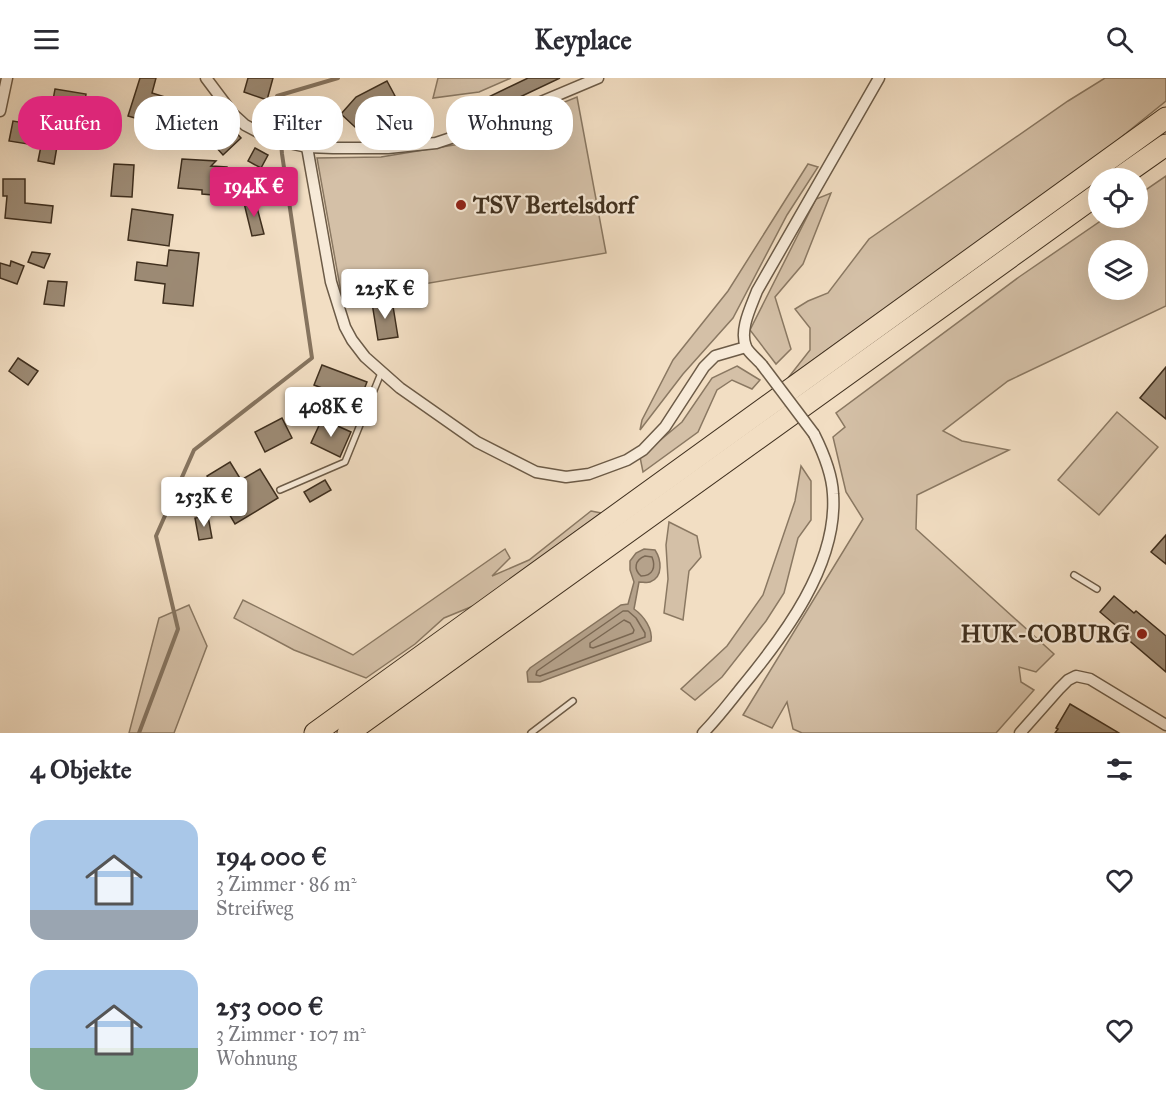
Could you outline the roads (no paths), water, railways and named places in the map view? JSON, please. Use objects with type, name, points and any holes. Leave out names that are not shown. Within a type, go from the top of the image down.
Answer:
[{"type":"highway","points":[[315,733],[1166,118]]},
{"type":"highway","points":[[1133,168],[1166,145]]},
{"type":"highway","points":[[348,733],[1088,201]]},
{"type":"street","points":[[0,111],[7,78]]},
{"type":"street","points":[[206,78],[233,114],[252,129]]},
{"type":"street","points":[[343,147],[388,148],[436,143],[472,131],[598,78]]},
{"type":"street","points":[[703,733],[777,642],[820,567],[829,536],[834,493],[825,456],[814,434],[746,347],[745,331],[757,291],[879,78]]},
{"type":"street","points":[[308,150],[336,304],[352,340],[381,373],[399,388],[477,442],[536,472],[566,477],[590,474],[627,460],[643,450],[665,427],[704,367],[715,356],[746,347]]},
{"type":"street","points":[[1020,733],[1059,689],[1076,676],[1090,680],[1166,725]]},
{"type":"lane","points":[[280,490],[345,462],[381,373]]},
{"type":"lane","points":[[1074,575],[1097,589]]},
{"type":"lane","points":[[531,733],[573,701]]},
{"type":"water","points":[[644,549],[655,550],[660,563],[658,576],[654,580],[639,582],[634,609],[647,623],[651,632],[651,641],[540,682],[528,682],[527,672],[530,668],[621,605],[628,604],[634,582],[630,561],[636,553]]},
{"type":"waterway","points":[[139,733],[178,629],[156,536],[194,450],[312,358],[282,154],[277,96],[338,78]]},
{"type":"place","name":"TSV Bertelsdorf","points":[[461,205]]},
{"type":"place","name":"HUK-COBURG","points":[[1142,634]]}]
